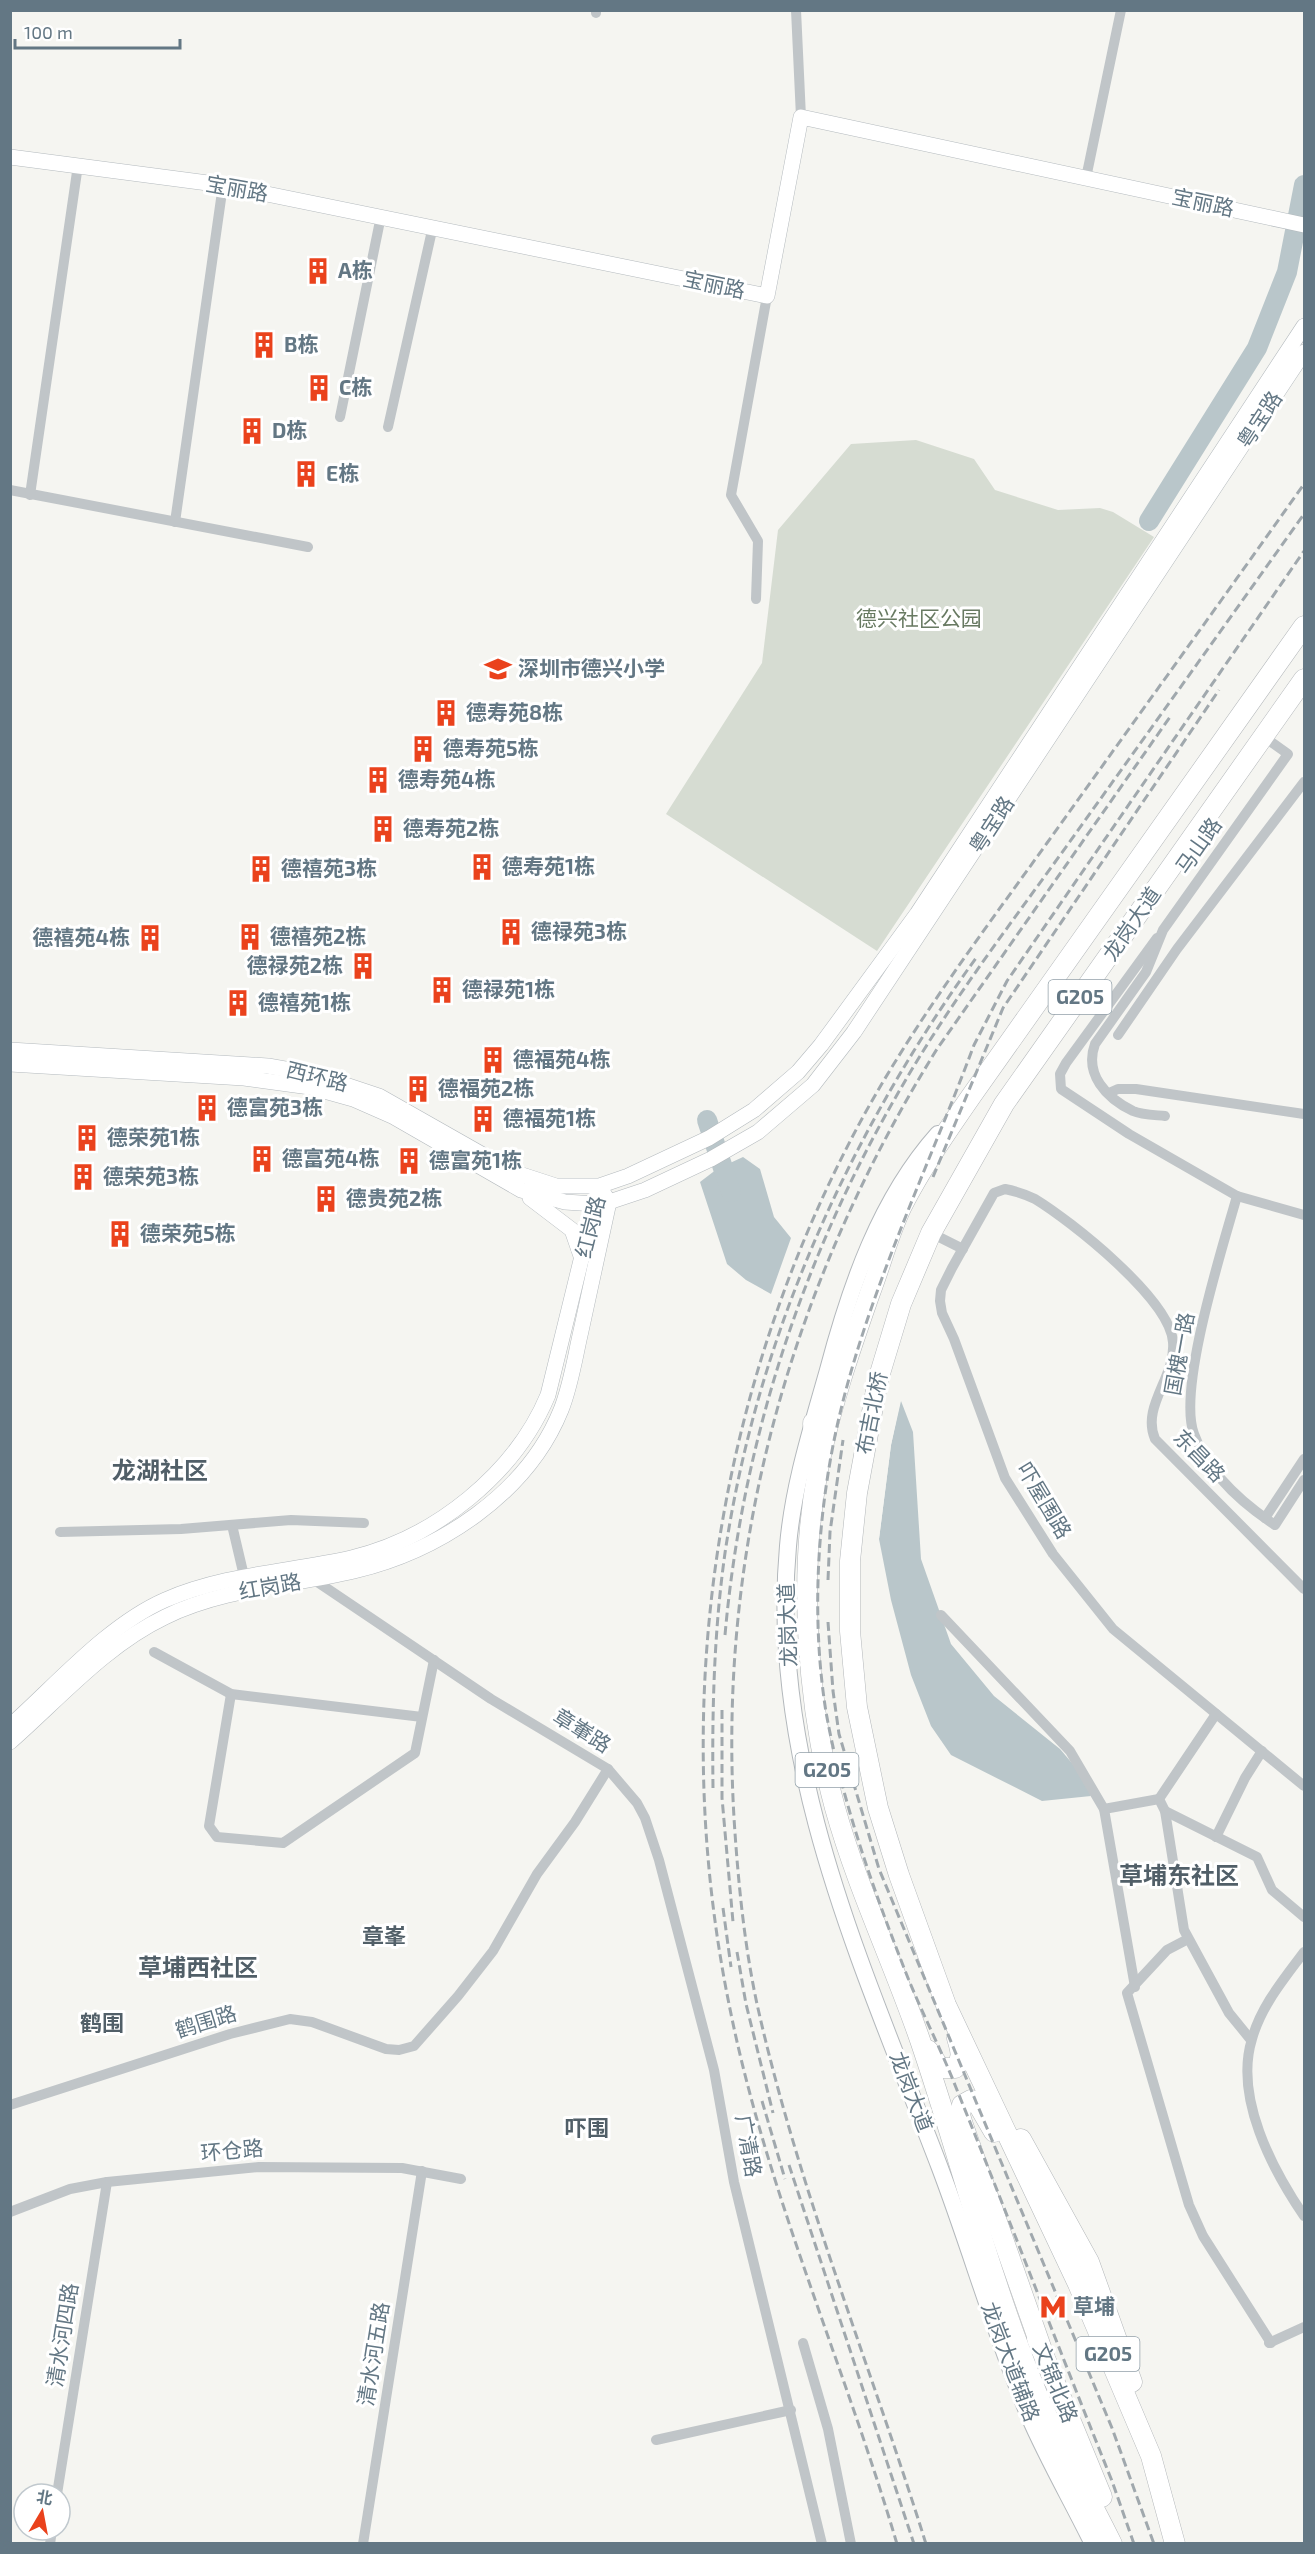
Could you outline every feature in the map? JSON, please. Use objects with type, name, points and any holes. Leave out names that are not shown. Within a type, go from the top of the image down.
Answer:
[{"type":"highway","name":"龙岗大道","points":[[871,1291],[900,1209],[930,1156],[1305,626]]},
{"type":"highway","name":"龙岗大道","points":[[890,1335],[931,1233],[1004,1104],[1304,679]]},
{"type":"highway","name":"布吉北桥","points":[[836,1401],[871,1291]]},
{"type":"highway","name":"布吉北桥","points":[[890,1335],[878,1380],[857,1492],[850,1561],[850,1631],[862,1735],[881,1819],[946,2005]]},
{"type":"highway","name":"龙岗大道","points":[[836,1401],[818,1470],[809,1580],[812,1675],[820,1737],[834,1804],[855,1870],[918,2036],[947,2123]]},
{"type":"highway","points":[[813,1423],[818,1470]]},
{"type":"highway","points":[[918,2036],[940,2068],[947,2070],[955,2068],[960,2062],[961,2052],[946,2005]]},
{"type":"highway","name":"G205","points":[[946,2005],[990,2092],[1023,2171],[1093,2317],[1151,2456],[1175,2544]]},
{"type":"highway","points":[[990,2092],[1025,2146],[1089,2262],[1130,2373],[1151,2456]]},
{"type":"highway","points":[[1042,2350],[963,2125],[960,2110],[966,2101],[976,2102],[982,2109],[1039,2225],[1093,2317]]},
{"type":"highway","points":[[947,2123],[988,2258],[1035,2389],[1112,2544]]},
{"type":"highway","name":"文锦北路","points":[[947,2123],[1042,2350],[1119,2544]]},
{"type":"main road","name":"宝丽路","points":[[10,157],[224,185],[767,296],[801,117],[1305,225]]},
{"type":"main road","name":"粤宝路","points":[[599,1186],[628,1176],[679,1152],[754,1110],[798,1072],[821,1045],[916,915],[1305,326]]},
{"type":"main road","name":"粤宝路","points":[[602,1203],[645,1190],[738,1144],[758,1132],[805,1093],[854,1032],[1305,352]]},
{"type":"main road","name":"西环路","points":[[10,1050],[256,1065],[313,1074],[357,1087],[400,1105],[527,1178],[556,1186],[599,1186]]},
{"type":"main road","name":"西环路","points":[[10,1064],[255,1078],[310,1087],[353,1099],[394,1117],[507,1184],[550,1199],[602,1203]]},
{"type":"main road","name":"龙岗大道","points":[[942,2175],[850,1932],[826,1860],[802,1766],[789,1659],[787,1566],[791,1523],[813,1423],[837,1335],[868,1248],[885,1211],[917,1157],[972,1095]]},
{"type":"main road","points":[[507,1184],[550,1212],[572,1230],[579,1246],[581,1266]]},
{"type":"main road","name":"红岗路","points":[[10,1743],[120,1644],[154,1623],[215,1598],[377,1565],[430,1544],[485,1507],[527,1466],[547,1438],[565,1400],[602,1203],[599,1186]]},
{"type":"main road","name":"红岗路","points":[[10,1726],[110,1635],[141,1613],[190,1590],[244,1576],[350,1558],[384,1548],[436,1523],[479,1488],[520,1442],[543,1406],[556,1372],[581,1266],[602,1203]]},
{"type":"main road","name":"龙岗大道辅路","points":[[942,2175],[996,2332],[1029,2415],[1093,2544]]},
{"type":"street","points":[[796,10],[801,117]]},
{"type":"street","points":[[1086,178],[1121,10]]},
{"type":"street","points":[[30,495],[78,165]]},
{"type":"street","points":[[175,522],[224,185]]},
{"type":"street","points":[[340,417],[381,216]]},
{"type":"street","points":[[388,427],[433,226]]},
{"type":"street","points":[[756,599],[758,541],[731,495],[767,296]]},
{"type":"street","points":[[10,490],[308,548]]},
{"type":"street","name":"马山路","points":[[1165,1116],[1134,1112],[1109,1093],[1096,1079],[1091,1068],[1091,1056],[1095,1044],[1146,972],[1164,930],[1288,754],[1263,736]]},
{"type":"street","points":[[1118,1035],[1177,949],[1305,782]]},
{"type":"street","points":[[1164,930],[1066,1063],[1060,1074],[1061,1089],[1130,1134],[1237,1196],[1305,1215]]},
{"type":"street","points":[[1109,1093],[1118,1089],[1136,1089],[1305,1114]]},
{"type":"street","name":"吓屋围路","points":[[1034,1199],[1005,1189],[994,1193],[941,1290],[942,1313],[954,1339],[1005,1478],[1048,1546],[1113,1629],[1305,1786]]},
{"type":"street","name":"国槐一路","points":[[1237,1196],[1198,1349],[1189,1403],[1193,1433],[1204,1456],[1222,1482],[1275,1526],[1305,1480]]},
{"type":"street","name":"东昌路","points":[[1034,1199],[1065,1221],[1136,1282],[1157,1304],[1168,1323],[1173,1342],[1171,1364],[1152,1413],[1150,1428],[1155,1439],[1305,1589]]},
{"type":"street","points":[[931,1233],[963,1249]]},
{"type":"street","points":[[1264,1518],[1305,1460]]},
{"type":"street","points":[[60,1532],[181,1529],[291,1520],[364,1523]]},
{"type":"street","points":[[232,1525],[244,1576]]},
{"type":"street","name":"章輋路","points":[[313,1579],[491,1699],[608,1769],[575,1822],[537,1874],[493,1951],[458,1996],[414,2046]]},
{"type":"street","points":[[941,1615],[1070,1751],[1104,1809],[1135,1987]]},
{"type":"street","points":[[154,1652],[231,1694],[423,1717]]},
{"type":"street","points":[[231,1694],[209,1826],[217,1837],[283,1843],[415,1753],[434,1660]]},
{"type":"street","points":[[1104,1809],[1159,1799],[1216,1714]]},
{"type":"street","points":[[1216,1837],[1245,1778],[1262,1750]]},
{"type":"street","name":"广清路","points":[[608,1769],[637,1803],[645,1818],[659,1860],[714,2070],[734,2182],[822,2544]]},
{"type":"street","points":[[1159,1799],[1165,1811],[1184,1930],[1229,2013],[1251,2040]]},
{"type":"street","points":[[1165,1811],[1257,1857],[1272,1890],[1305,1917]]},
{"type":"street","points":[[1188,1939],[1167,1950],[1127,1993],[1189,2205],[1203,2236],[1270,2343],[1305,2327]]},
{"type":"street","points":[[1305,1952],[1278,1986],[1251,2040],[1249,2080],[1251,2106],[1274,2166],[1305,2216]]},
{"type":"street","name":"鹤围路","points":[[10,2105],[230,2034],[290,2019],[312,2022],[386,2049],[399,2050],[414,2046]]},
{"type":"street","name":"环仓路","points":[[10,2212],[70,2189],[107,2182],[259,2167],[402,2168],[461,2179]]},
{"type":"street","name":"清水河五路","points":[[363,2544],[422,2171]]},
{"type":"street","name":"清水河四路","points":[[59,2482],[107,2182]]},
{"type":"street","points":[[803,2343],[828,2429],[851,2544]]},
{"type":"street","points":[[656,2440],[791,2410]]},
{"type":"green space","name":"德兴社区公园","points":[[916,440],[974,459],[995,490],[1058,510],[1100,508],[1113,512],[1154,537],[877,951],[666,814],[762,663],[778,530],[851,444]]},
{"type":"shaded area","points":[[743,1157],[760,1169],[774,1217],[791,1238],[771,1294],[746,1280],[727,1264],[700,1182],[717,1169]]},
{"type":"shaded area","points":[[901,1401],[913,1432],[921,1559],[951,1644],[994,1696],[1060,1749],[1082,1775],[1091,1796],[1042,1801],[951,1755],[931,1726],[911,1675],[891,1600],[879,1539],[891,1445]]},
{"type":"pier","points":[[901,1398],[891,1445],[879,1539],[877,1532],[888,1444],[898,1400]]},
{"type":"waterway","points":[[1149,521],[1257,348],[1287,272],[1304,185]]},
{"type":"waterway","points":[[707,1120],[731,1192]]},
{"type":"railway","points":[[897,2544],[763,2140],[744,2072],[729,2004],[711,1890],[704,1776],[706,1661],[718,1548],[740,1436],[772,1326],[813,1219],[884,1079],[928,1010],[975,943],[1304,484]]},
{"type":"railway","points":[[725,1635],[733,1563],[762,1421],[807,1284],[866,1152],[941,1022],[1304,514]]},
{"type":"railway","points":[[1134,2544],[1112,2481],[975,2134],[906,1973],[860,1844],[841,1779],[826,1712],[819,1650],[819,1555],[830,1462],[841,1409],[856,1356],[892,1251],[974,1045],[1007,981],[1304,551]]},
{"type":"railway","points":[[933,1177],[1003,1008],[1219,690]]},
{"type":"railway","points":[[926,2544],[793,2141],[757,2004],[743,1919],[735,1833],[732,1728],[737,1625],[751,1524],[773,1425],[803,1328],[840,1232],[885,1139],[937,1049],[1170,717]]},
{"type":"railway","points":[[713,1788],[714,1670],[721,1582],[740,1473],[760,1394],[785,1316],[815,1240],[849,1167],[930,1025],[976,958]]},
{"type":"railway","points":[[828,1580],[830,1532],[843,1440]]},
{"type":"railway","points":[[828,1622],[839,1734],[879,1869],[1112,2428],[1154,2544]]},
{"type":"railway","points":[[722,1710],[722,1798],[733,1922]]},
{"type":"railway","points":[[723,1908],[731,1967]]},
{"type":"railway","points":[[737,1952],[746,2004],[773,2113]]},
{"type":"railway","points":[[762,2101],[785,2179]]},
{"type":"railway","points":[[789,2165],[914,2544]]},
{"type":"place","name":"A栋","points":[[318,271]]},
{"type":"place","name":"B栋","points":[[264,345]]},
{"type":"place","name":"C栋","points":[[319,388]]},
{"type":"place","name":"D栋","points":[[252,431]]},
{"type":"place","name":"E栋","points":[[306,474]]},
{"type":"place","name":"深圳市德兴小学","points":[[498,669]]},
{"type":"place","name":"德寿苑8栋","points":[[446,713]]},
{"type":"place","name":"德寿苑5栋","points":[[423,749]]},
{"type":"place","name":"德寿苑4栋","points":[[378,780]]},
{"type":"place","name":"德寿苑2栋","points":[[383,829]]},
{"type":"place","name":"德寿苑1栋","points":[[482,867]]},
{"type":"place","name":"德禧苑3栋","points":[[261,869]]},
{"type":"place","name":"德禄苑3栋","points":[[511,932]]},
{"type":"place","name":"德禧苑2栋","points":[[250,937]]},
{"type":"place","name":"德禧苑4栋","points":[[150,938]]},
{"type":"place","name":"德禄苑2栋","points":[[363,966]]},
{"type":"place","name":"德禄苑1栋","points":[[442,990]]},
{"type":"place","name":"德禧苑1栋","points":[[238,1003]]},
{"type":"place","name":"德福苑4栋","points":[[493,1060]]},
{"type":"place","name":"德福苑2栋","points":[[418,1089]]},
{"type":"place","name":"德富苑3栋","points":[[207,1108]]},
{"type":"place","name":"德福苑1栋","points":[[483,1119]]},
{"type":"place","name":"德荣苑1栋","points":[[87,1138]]},
{"type":"place","name":"德富苑4栋","points":[[262,1159]]},
{"type":"place","name":"德富苑1栋","points":[[409,1161]]},
{"type":"place","name":"德荣苑3栋","points":[[83,1177]]},
{"type":"place","name":"德贵苑2栋","points":[[326,1199]]},
{"type":"place","name":"德荣苑5栋","points":[[120,1234]]},
{"type":"place","name":"草埔","points":[[1053,2307]]},
{"type":"district","name":"龙湖社区","points":[[160,1471]]},
{"type":"district","name":"草埔东社区","points":[[1179,1876]]},
{"type":"district","name":"章峯","points":[[384,1936]]},
{"type":"district","name":"草埔西社区","points":[[198,1968]]},
{"type":"district","name":"鹤围","points":[[102,2023]]},
{"type":"district","name":"吓围","points":[[587,2128]]}]
